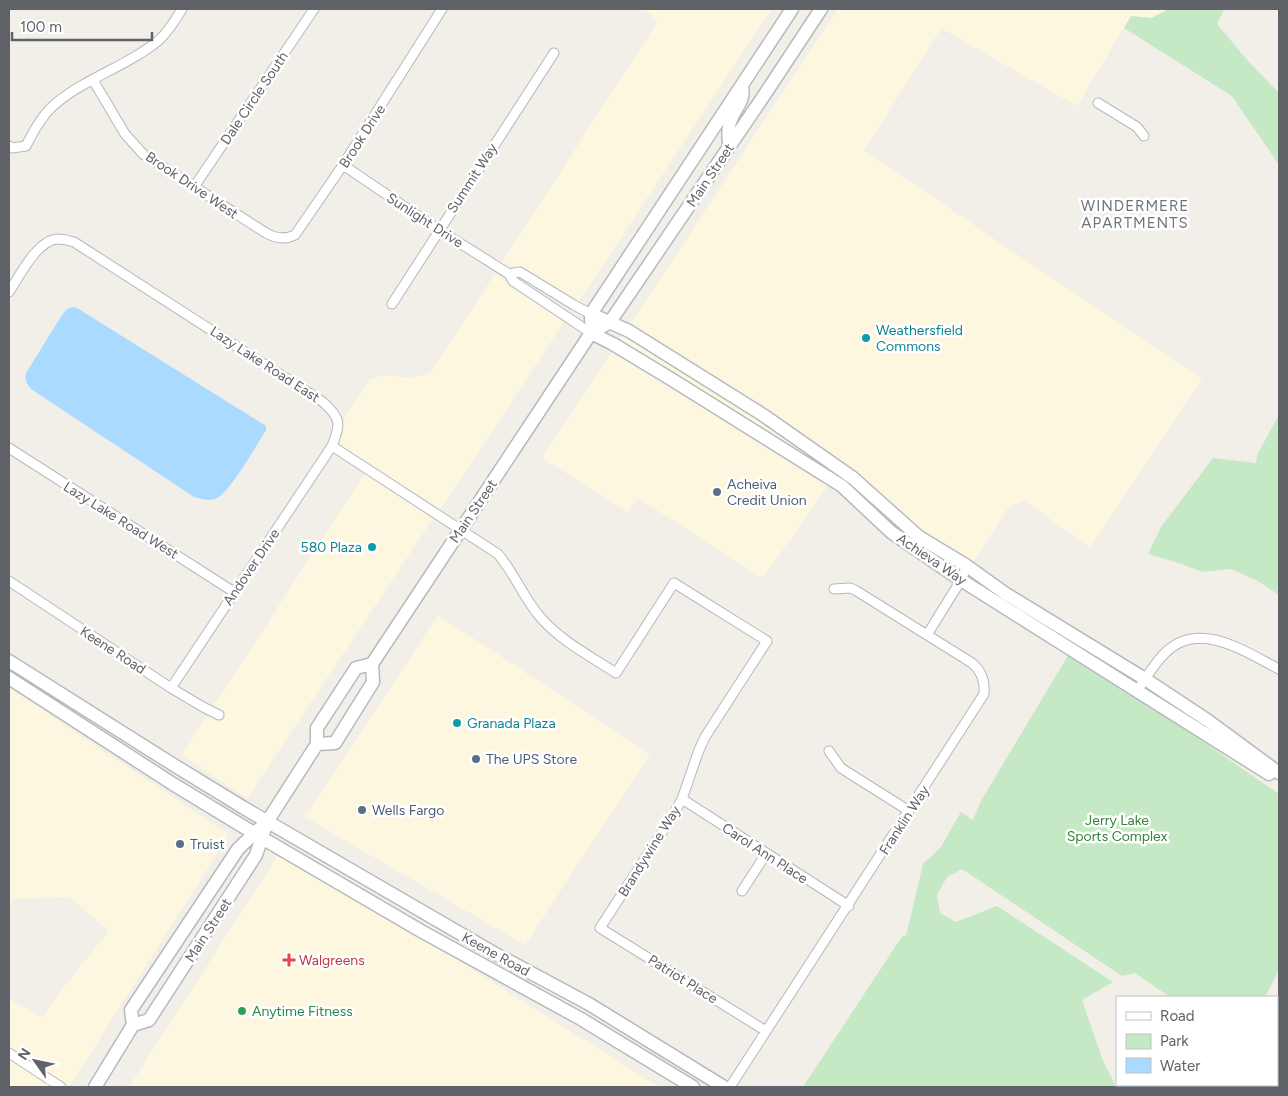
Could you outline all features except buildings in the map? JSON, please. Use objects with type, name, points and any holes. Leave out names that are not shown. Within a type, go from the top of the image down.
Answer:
[{"type":"main road","name":"Main Street","points":[[591,314],[792,9]]},
{"type":"main road","name":"Main Street","points":[[317,744],[335,743],[374,682],[372,664],[461,529],[591,333],[610,322],[821,9]]},
{"type":"main road","points":[[729,146],[728,130],[730,120],[744,95],[742,84]]},
{"type":"main road","points":[[591,314],[591,333]]},
{"type":"main road","name":"Achieva Way","points":[[591,314],[636,336],[763,415],[853,478],[918,537],[967,566],[1006,594],[1145,679],[1207,720],[1279,773]]},
{"type":"main road","name":"Achieva Way","points":[[591,333],[663,374],[842,486],[891,532],[961,580],[1267,773],[1279,778]]},
{"type":"main road","name":"Keene Road","points":[[9,661],[176,767],[268,822],[468,939],[589,1004],[724,1087]]},
{"type":"main road","name":"Main Street","points":[[134,1025],[131,1010],[238,849],[258,836],[268,822],[317,744],[317,728],[356,668],[372,664]]},
{"type":"main road","name":"Keene Road","points":[[9,678],[173,784],[258,836],[421,931],[581,1019],[693,1087]]},
{"type":"main road","name":"Main Street","points":[[94,1087],[134,1025],[149,1020],[256,855],[258,836]]},
{"type":"street","points":[[9,146],[12,148],[26,146],[45,115],[54,105],[160,39],[182,9]]},
{"type":"street","name":"Dale Circle South","points":[[194,187],[314,9]]},
{"type":"street","name":"Brook Drive","points":[[266,233],[279,238],[289,238],[294,235],[343,165],[442,9]]},
{"type":"street","name":"Summit Way","points":[[392,304],[554,53]]},
{"type":"street","name":"Brook Drive West","points":[[93,80],[125,134],[144,154],[266,233]]},
{"type":"street","points":[[1098,103],[1137,127],[1144,136]]},
{"type":"street","name":"Sunlight Drive","points":[[343,165],[439,230],[509,274],[513,281],[591,333]]},
{"type":"street","name":"Lazy Lake Road East","points":[[9,292],[34,254],[45,244],[57,238],[74,242],[323,402],[333,411],[338,420],[339,429],[332,446]]},
{"type":"street","name":"Sunlight Drive","points":[[509,274],[520,272],[591,314]]},
{"type":"street","points":[[332,446],[461,529]]},
{"type":"street","name":"Andover Drive","points":[[171,688],[332,446]]},
{"type":"street","name":"Lazy Lake Road West","points":[[9,448],[234,592]]},
{"type":"street","name":"Brandywine Way","points":[[461,529],[498,554],[510,568],[527,599],[540,617],[557,634],[616,672],[674,583],[767,641],[705,737],[682,799],[672,817],[600,928]]},
{"type":"street","points":[[927,635],[961,580],[967,566]]},
{"type":"street","name":"Keene Road","points":[[9,581],[171,688],[219,715]]},
{"type":"street","name":"Franklin Way","points":[[730,1087],[849,906],[984,694],[983,679],[977,668],[855,590],[850,588],[834,589]]},
{"type":"street","points":[[1137,691],[1166,652],[1179,643],[1193,638],[1214,639],[1228,644],[1279,669]]},
{"type":"street","points":[[829,751],[841,768],[909,811]]},
{"type":"street","name":"Carol Ann Place","points":[[682,799],[849,906]]},
{"type":"street","points":[[742,891],[766,854]]},
{"type":"street","name":"Patriot Place","points":[[600,928],[766,1031]]},
{"type":"street","points":[[9,1053],[61,1087]]},
{"type":"shaded area","points":[[644,9],[772,9],[578,302],[523,268],[501,264],[658,21]]},
{"type":"shaded area","points":[[838,9],[1169,9],[1151,18],[1131,16],[1077,106],[941,28],[864,151],[1202,379],[1091,547],[1023,500],[1008,508],[972,563],[921,533],[629,326]]},
{"type":"shaded area","points":[[496,272],[510,287],[564,322],[440,509],[338,444],[344,432],[343,421],[370,379],[385,375],[410,378],[430,373]]},
{"type":"shaded area","points":[[623,334],[760,419],[850,482],[960,567],[958,572],[618,342]]},
{"type":"shaded area","points":[[613,350],[829,484],[763,578],[638,498],[628,512],[542,458]]},
{"type":"shaded area","points":[[365,473],[434,517],[247,798],[182,755],[208,715],[223,721],[226,712],[213,707]]},
{"type":"shaded area","points":[[438,615],[650,755],[525,945],[303,816],[309,811]]},
{"type":"shaded area","points":[[9,688],[229,835],[69,1087],[9,1047],[9,999],[42,1018],[67,983],[109,931],[70,897],[9,899]]},
{"type":"shaded area","points":[[279,854],[388,917],[659,1087],[129,1087]]},
{"type":"shaded area","points":[[9,1058],[52,1087],[9,1087]]},
{"type":"green space","points":[[1169,9],[1224,9],[1217,24],[1248,61],[1279,93],[1279,165],[1232,96],[1124,28],[1131,16],[1151,18]]},
{"type":"green space","points":[[1279,415],[1279,595],[1258,581],[1231,569],[1202,572],[1148,554],[1161,527],[1213,458],[1256,463],[1257,455]]},
{"type":"green space","name":"Jerry Lake Sports Complex","points":[[1069,654],[1150,705],[1279,794],[1279,970],[1266,996],[1169,996],[1135,973],[1122,976],[962,869],[947,877],[937,895],[940,913],[956,922],[997,906],[1113,982],[1082,1000],[1103,1061],[1116,1087],[803,1087],[903,935],[906,936],[923,864],[941,847],[961,812],[973,820],[981,801]]},
{"type":"water","points":[[73,307],[266,426],[266,430],[236,478],[217,498],[206,500],[194,497],[31,389],[26,382],[26,373],[62,315],[67,309]]},
{"type":"place","name":"Weathersfield Commons","points":[[866,338]]},
{"type":"place","name":"Acheiva Credit Union","points":[[717,492]]},
{"type":"place","name":"580 Plaza","points":[[372,547]]},
{"type":"place","name":"Granada Plaza","points":[[457,723]]},
{"type":"place","name":"The UPS Store","points":[[476,759]]},
{"type":"place","name":"Wells Fargo","points":[[362,810]]},
{"type":"place","name":"Truist","points":[[180,844]]},
{"type":"place","name":"Walgreens","points":[[289,960]]},
{"type":"place","name":"Anytime Fitness","points":[[242,1011]]},
{"type":"district","name":"WINDERMERE APARTMENTS","points":[[1135,214]]}]
